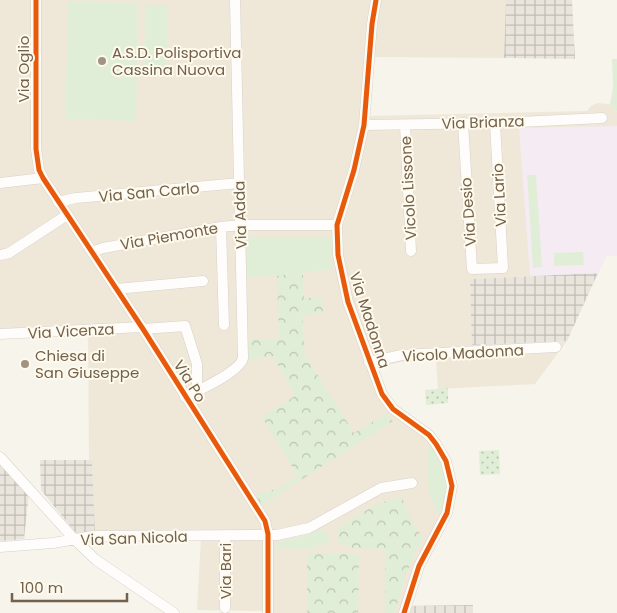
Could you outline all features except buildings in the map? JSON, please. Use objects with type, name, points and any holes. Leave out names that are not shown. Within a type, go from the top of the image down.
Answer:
[{"type":"street","name":"Via Oglio","points":[[36,0],[36,138],[39,170],[43,178]]},
{"type":"street","name":"Via Adda","points":[[185,397],[226,375],[240,366],[243,361],[235,0]]},
{"type":"street","name":"Via Madonna","points":[[376,0],[372,24],[364,125],[354,170],[337,225],[338,255],[348,302],[378,386],[393,409],[430,435],[446,461],[450,477],[451,494],[447,513],[419,566],[404,613]]},
{"type":"street","name":"Via Brianza","points":[[364,125],[602,118]]},
{"type":"street","name":"Via Lario","points":[[495,122],[503,268]]},
{"type":"street","name":"Via Desio","points":[[463,123],[472,269],[503,268]]},
{"type":"street","name":"Vicolo Lissone","points":[[404,125],[411,251]]},
{"type":"street","points":[[0,183],[43,178]]},
{"type":"street","name":"Via Po","points":[[43,178],[143,328],[265,521],[268,534],[268,613]]},
{"type":"street","name":"Via San Carlo","points":[[58,202],[76,198],[239,184]]},
{"type":"street","points":[[0,255],[9,253],[67,215]]},
{"type":"street","name":"Via Piemonte","points":[[92,252],[103,248],[221,227],[241,225],[337,225]]},
{"type":"street","points":[[221,227],[224,325]]},
{"type":"street","points":[[116,289],[204,281]]},
{"type":"street","name":"Via Vicenza","points":[[0,334],[185,326],[197,364],[197,384],[200,390]]},
{"type":"street","name":"Vicolo Madonna","points":[[369,362],[402,355],[556,347]]},
{"type":"street","points":[[0,457],[75,540],[96,560],[174,613]]},
{"type":"street","name":"Via San Nicola","points":[[0,547],[75,540],[93,536],[277,535],[309,528],[381,488],[412,483]]},
{"type":"street","name":"Via Bari","points":[[225,535],[225,608]]},
{"type":"shaded area","points":[[0,0],[376,0],[364,125],[337,225],[338,255],[382,394],[431,440],[450,496],[402,613],[269,613],[264,611],[197,610],[201,539],[95,535],[92,461],[89,460],[88,334],[0,332]]},
{"type":"shaded area","points":[[378,0],[506,0],[504,58],[371,57]]},
{"type":"shaded area","points":[[506,0],[572,0],[575,59],[504,58]]},
{"type":"shaded area","points":[[597,103],[610,104],[617,112],[617,256],[606,256],[598,273],[470,279],[473,345],[567,341],[535,384],[438,389],[436,361],[401,362],[378,371],[352,300],[342,253],[341,226],[369,116],[587,111]]},
{"type":"shaded area","points":[[617,126],[617,256],[606,256],[598,273],[530,276],[519,128]]},
{"type":"shaded area","points":[[598,273],[567,341],[472,345],[470,279]]},
{"type":"shaded area","points":[[40,460],[92,460],[95,535],[79,537],[41,490]]},
{"type":"shaded area","points":[[0,461],[29,492],[24,539],[0,541]]},
{"type":"shaded area","points":[[473,605],[473,613],[405,613],[407,606]]},
{"type":"green space","name":"A.S.D. Polisportiva Cassina Nuova","points":[[68,1],[138,3],[136,121],[65,119]]},
{"type":"green space","points":[[145,5],[168,5],[166,74],[144,73]]},
{"type":"green space","points":[[612,59],[617,59],[617,112],[610,104],[613,88]]},
{"type":"green space","points":[[527,175],[536,175],[542,267],[533,268]]},
{"type":"green space","points":[[246,238],[331,238],[331,258],[334,269],[277,276],[247,277]]},
{"type":"green space","points":[[583,252],[584,265],[554,266],[554,253]]},
{"type":"green space","points":[[303,272],[304,298],[322,298],[323,313],[302,315],[305,355],[354,433],[385,414],[393,421],[262,505],[255,495],[279,488],[298,476],[262,417],[295,396],[273,356],[248,361],[249,340],[279,339],[277,276]]},
{"type":"green space","points":[[448,388],[448,403],[426,405],[425,390]]},
{"type":"green space","points":[[429,442],[444,469],[446,477],[446,494],[441,516],[435,508],[429,490],[427,462]]},
{"type":"green space","points":[[499,450],[500,474],[480,475],[479,451]]},
{"type":"green space","points":[[401,496],[415,527],[423,538],[406,575],[395,613],[385,613],[385,549],[350,548],[350,545],[337,544],[338,535],[340,534],[337,528],[375,505]]},
{"type":"green space","points":[[321,529],[328,533],[329,544],[316,545],[315,549],[275,548],[277,542],[301,537]]},
{"type":"green space","points":[[307,553],[359,554],[358,613],[307,613]]},
{"type":"cycle path","points":[[36,0],[36,149],[39,170],[265,521],[268,534],[268,613]]},
{"type":"cycle path","points":[[376,0],[372,24],[364,125],[354,170],[337,225],[338,255],[348,302],[382,394],[393,409],[429,435],[436,444],[446,461],[452,486],[447,513],[419,566],[404,613]]},
{"type":"place","name":"A.S.D. Polisportiva Cassina Nuova","points":[[102,61]]},
{"type":"place","name":"Chiesa di San Giuseppe","points":[[25,364]]}]
